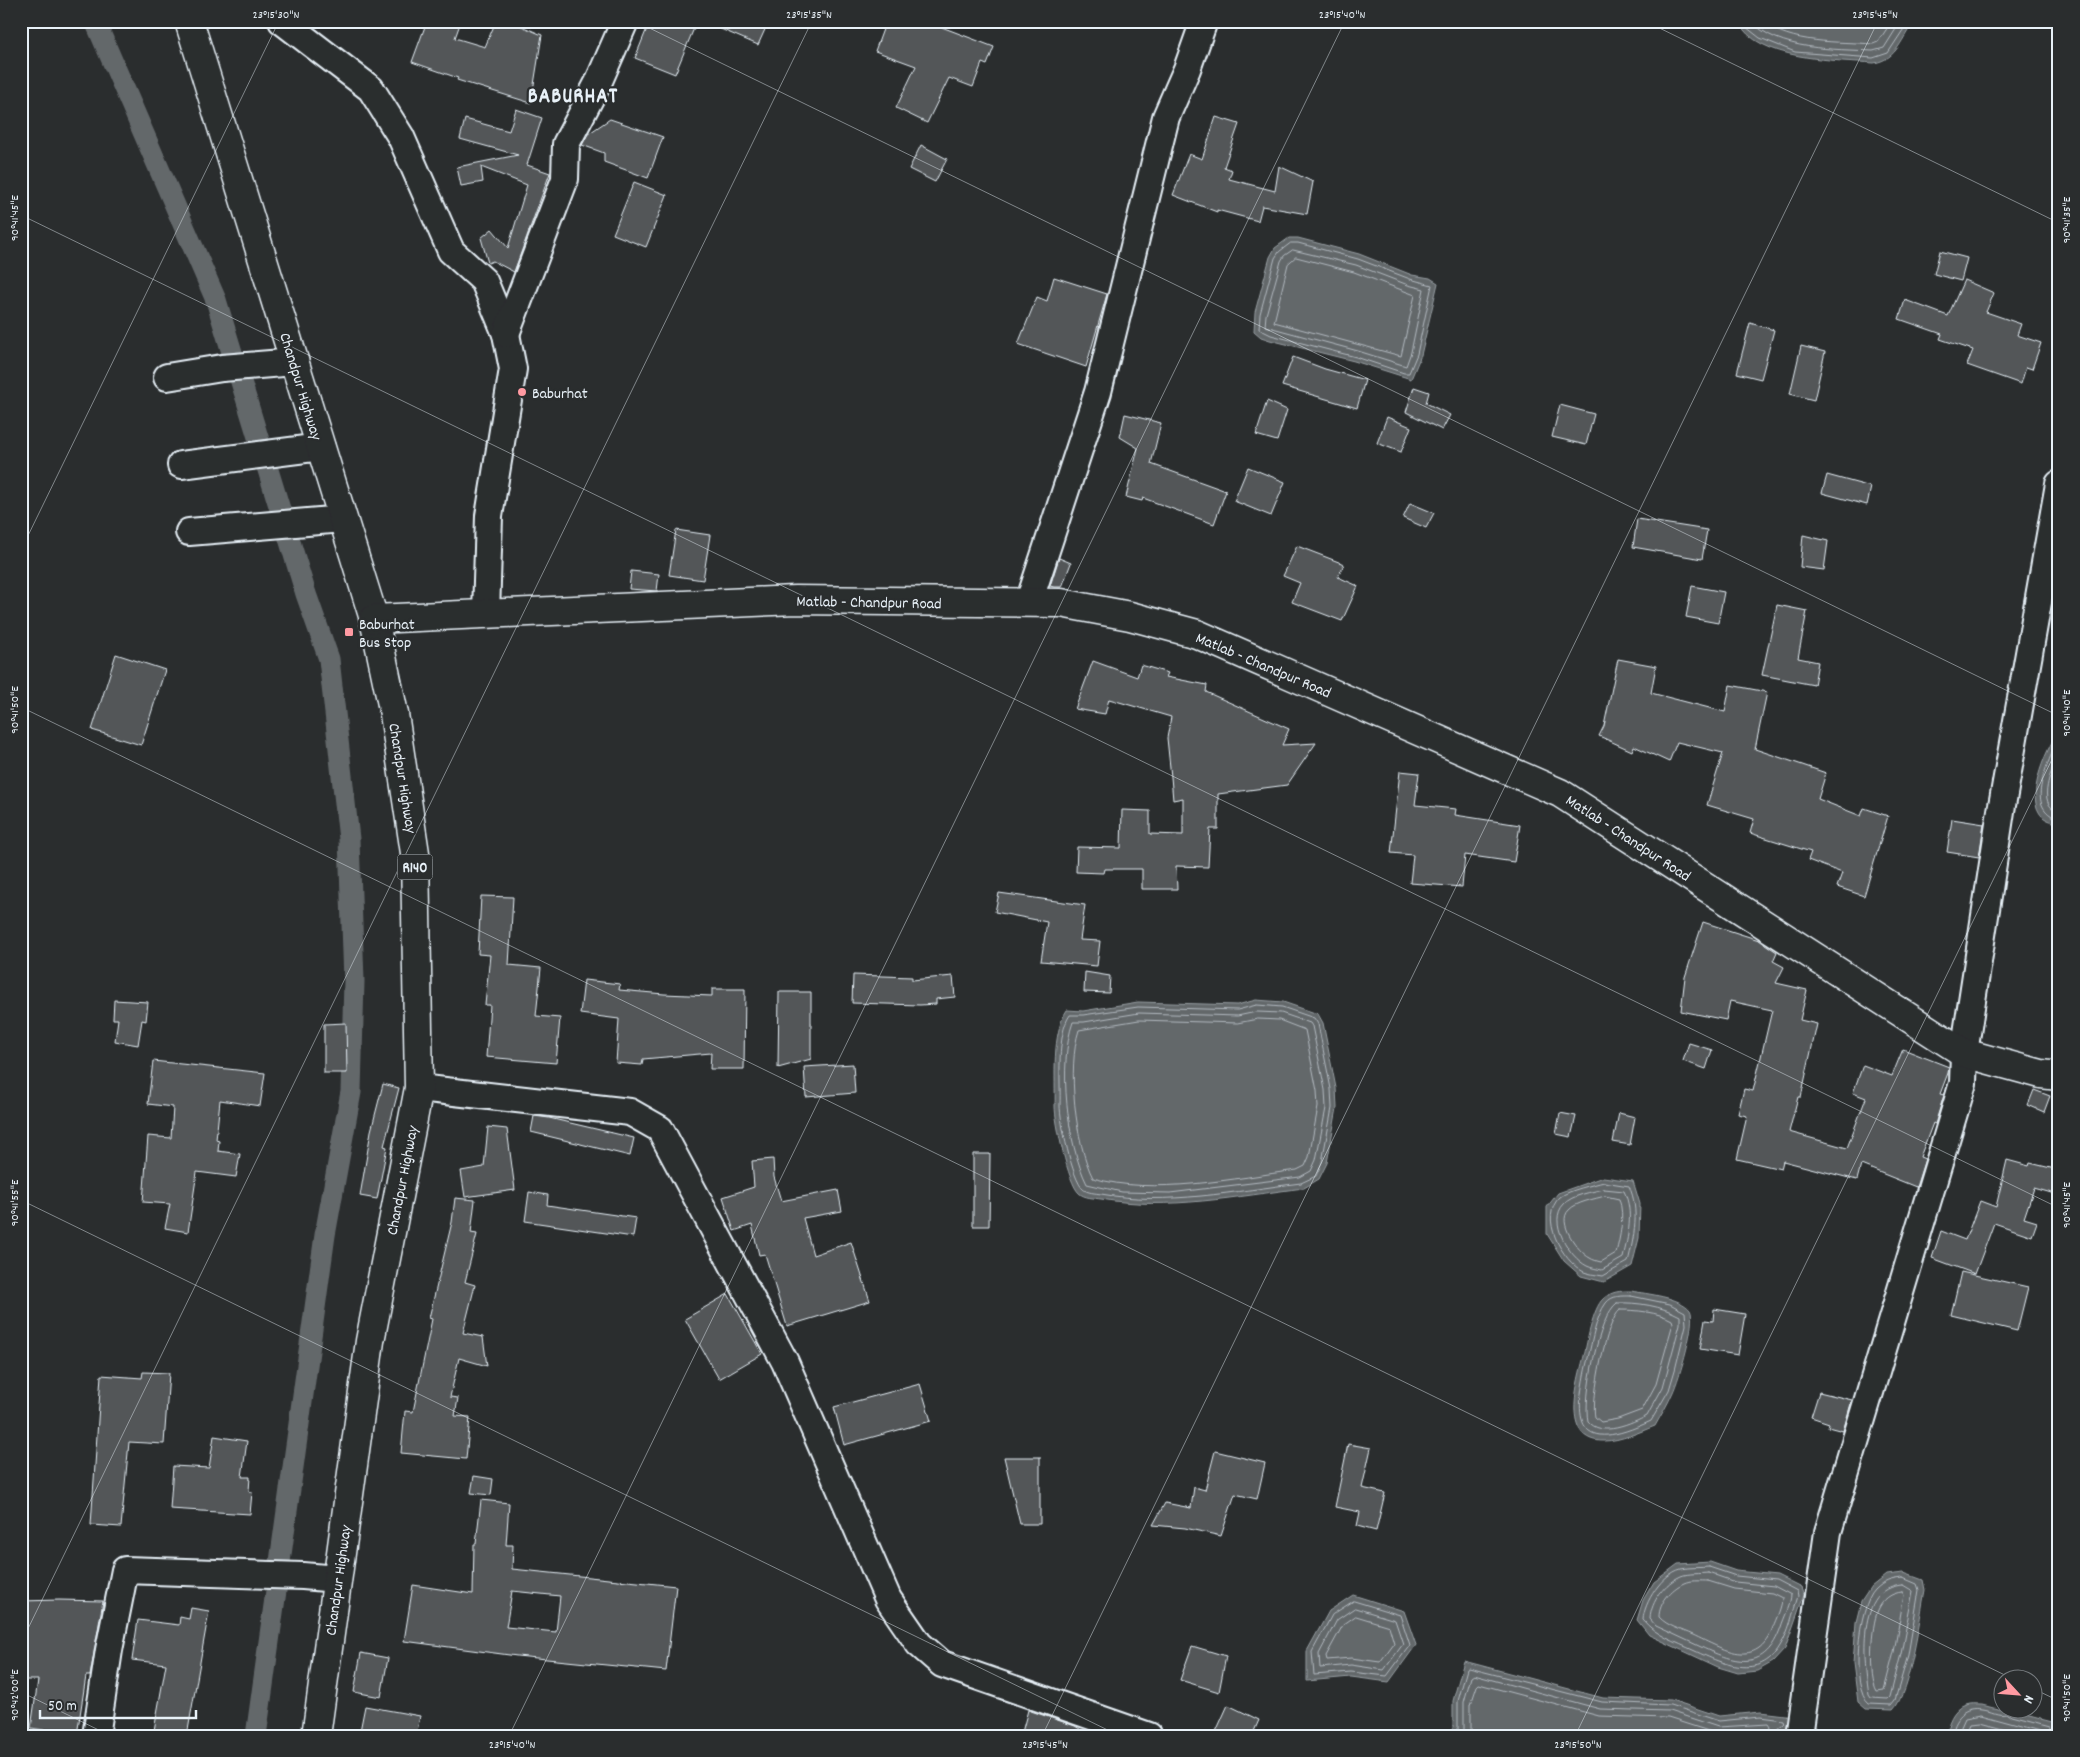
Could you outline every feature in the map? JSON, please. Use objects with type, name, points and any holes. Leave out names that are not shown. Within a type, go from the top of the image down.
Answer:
[{"type":"main road","name":"Chandpur Highway","points":[[189,21],[374,619],[394,714],[415,853],[419,1088],[370,1341],[316,1736]]},
{"type":"main road","name":"Matlab - Chandpur Road","points":[[374,619],[795,600],[1029,602],[1061,603],[1130,616],[1197,634],[1560,793],[1964,1053],[2041,1074],[2059,1076]]},
{"type":"street","points":[[282,21],[372,89],[401,138],[451,251],[484,281],[506,334],[513,369],[489,516],[486,614]]},
{"type":"street","points":[[506,334],[565,179],[566,144],[598,83],[625,21]]},
{"type":"street","points":[[1029,602],[1098,392],[1166,117],[1188,69],[1204,21]]},
{"type":"street","points":[[167,377],[222,368],[295,362]]},
{"type":"street","points":[[182,464],[321,447]]},
{"type":"street","points":[[1799,1736],[1828,1532],[1963,1083],[1964,1053],[2002,801],[2059,484]]},
{"type":"street","points":[[189,532],[305,524],[343,519]]},
{"type":"street","points":[[419,1088],[630,1112],[660,1129],[786,1362],[888,1599],[919,1644],[942,1664],[1149,1736]]},
{"type":"street","points":[[96,1736],[108,1650],[125,1570],[303,1576],[337,1579]]},
{"type":"water","points":[[1738,21],[1915,21],[1894,52],[1882,61],[1874,63],[1819,59],[1779,51],[1762,44],[1748,34]]},
{"type":"water","points":[[1289,238],[1298,238],[1359,254],[1412,275],[1430,278],[1438,283],[1421,355],[1411,379],[1354,361],[1270,340],[1261,337],[1254,331],[1255,312],[1270,257],[1275,248]]},
{"type":"water","points":[[2059,731],[2059,824],[2041,815],[2036,804],[2035,794],[2044,759]]},
{"type":"water","points":[[1256,1000],[1283,1002],[1318,1014],[1323,1023],[1336,1088],[1337,1108],[1327,1163],[1319,1179],[1304,1188],[1177,1203],[1126,1202],[1089,1197],[1079,1193],[1067,1165],[1055,1106],[1056,1044],[1062,1020],[1067,1010],[1083,1011],[1138,1002],[1237,1005]]},
{"type":"water","points":[[1603,1177],[1633,1181],[1640,1204],[1639,1238],[1632,1266],[1604,1282],[1581,1276],[1564,1261],[1547,1234],[1547,1207],[1558,1193]]},
{"type":"water","points":[[1631,1291],[1671,1299],[1690,1310],[1692,1316],[1691,1325],[1683,1363],[1676,1385],[1655,1426],[1617,1440],[1590,1439],[1581,1432],[1576,1421],[1575,1408],[1578,1380],[1591,1326],[1599,1303],[1603,1299],[1616,1292]]},
{"type":"water","points":[[1710,1562],[1736,1571],[1777,1575],[1801,1587],[1804,1595],[1785,1649],[1773,1662],[1757,1671],[1738,1673],[1718,1667],[1649,1635],[1637,1620],[1643,1600],[1654,1582],[1678,1564]]},
{"type":"water","points":[[1904,1573],[1923,1580],[1925,1590],[1909,1671],[1899,1701],[1893,1710],[1866,1709],[1858,1702],[1853,1663],[1856,1622],[1861,1602],[1871,1587],[1886,1575]]},
{"type":"water","points":[[1353,1595],[1404,1611],[1416,1645],[1389,1682],[1351,1677],[1307,1681],[1307,1651],[1329,1611]]},
{"type":"water","points":[[1464,1661],[1603,1698],[1671,1700],[1719,1716],[1760,1712],[1802,1717],[1777,1736],[1446,1736],[1453,1729],[1453,1701]]},
{"type":"water","points":[[1971,1704],[1992,1707],[1992,1720],[2042,1720],[2055,1723],[2056,1736],[1946,1736],[1949,1722],[1954,1713],[1961,1707]]},
{"type":"building","points":[[427,21],[461,21],[455,38],[485,47],[496,21],[510,21],[542,35],[531,103],[457,80],[458,78],[412,62]]},
{"type":"building","points":[[650,21],[697,21],[675,74],[635,58]]},
{"type":"building","points":[[702,21],[758,21],[767,25],[758,45]]},
{"type":"building","points":[[886,21],[926,21],[994,47],[987,65],[982,63],[973,87],[949,78],[927,123],[896,108],[916,66],[875,51]]},
{"type":"building","points":[[516,109],[542,118],[527,165],[550,173],[514,272],[493,261],[488,263],[481,238],[492,229],[508,248],[527,185],[481,167],[483,182],[461,186],[457,167],[518,155],[460,139],[465,119],[509,131]]},
{"type":"building","points":[[1216,117],[1239,124],[1224,167],[1232,170],[1229,179],[1275,191],[1279,166],[1313,182],[1307,214],[1262,206],[1258,221],[1217,210],[1217,212],[1173,195],[1189,154],[1202,159]]},
{"type":"building","points":[[610,119],[663,137],[648,178],[604,162],[604,153],[582,145],[588,134]]},
{"type":"building","points":[[921,145],[947,159],[935,182],[909,169]]},
{"type":"building","points":[[634,182],[667,195],[646,247],[613,234]]},
{"type":"building","points":[[1940,251],[1967,258],[1961,281],[1934,274]]},
{"type":"building","points":[[1054,277],[1107,294],[1086,367],[1018,344],[1037,297],[1047,301]]},
{"type":"building","points":[[1964,280],[1994,293],[1986,312],[2021,324],[2017,335],[2041,343],[2032,369],[2026,367],[2021,384],[1967,365],[1973,350],[1940,339],[1942,334],[1899,319],[1905,300],[1948,316]]},
{"type":"building","points":[[1750,323],[1774,330],[1761,379],[1737,373]]},
{"type":"building","points":[[1801,346],[1825,352],[1814,400],[1790,394]]},
{"type":"building","points":[[1293,357],[1325,369],[1365,380],[1357,408],[1282,386]]},
{"type":"building","points":[[1414,387],[1429,392],[1426,403],[1450,415],[1442,430],[1406,412]]},
{"type":"building","points":[[1267,401],[1287,410],[1277,441],[1256,435]]},
{"type":"building","points":[[1560,405],[1594,414],[1586,445],[1552,437]]},
{"type":"building","points":[[1125,414],[1161,423],[1151,464],[1226,491],[1214,524],[1143,498],[1142,501],[1126,497],[1138,448],[1120,437]]},
{"type":"building","points":[[1387,417],[1411,427],[1401,452],[1377,443]]},
{"type":"building","points":[[1248,467],[1285,482],[1271,516],[1234,501]]},
{"type":"building","points":[[1827,475],[1871,487],[1867,505],[1822,493]]},
{"type":"building","points":[[1410,503],[1434,513],[1426,528],[1403,518]]},
{"type":"building","points":[[1637,519],[1707,530],[1702,559],[1633,547]]},
{"type":"building","points":[[676,530],[710,535],[703,580],[669,575]]},
{"type":"building","points":[[1803,535],[1828,541],[1824,570],[1800,567]]},
{"type":"building","points":[[1297,546],[1344,564],[1338,577],[1358,586],[1342,621],[1292,602],[1300,583],[1283,576]]},
{"type":"building","points":[[1059,558],[1071,563],[1062,587],[1054,587],[1050,586]]},
{"type":"building","points":[[631,571],[659,574],[657,591],[629,589]]},
{"type":"building","points":[[1692,586],[1724,592],[1718,623],[1686,617]]},
{"type":"building","points":[[1777,605],[1807,611],[1798,658],[1818,662],[1814,685],[1762,675]]},
{"type":"building","points":[[116,654],[165,670],[141,745],[92,730]]},
{"type":"building","points":[[1618,659],[1656,666],[1651,693],[1725,712],[1730,685],[1767,692],[1755,749],[1826,773],[1818,799],[1861,816],[1864,808],[1888,816],[1864,896],[1837,887],[1842,873],[1808,860],[1811,852],[1750,833],[1754,819],[1707,805],[1723,753],[1677,742],[1669,762],[1634,746],[1632,751],[1599,736],[1604,726]]},
{"type":"building","points":[[1093,661],[1137,677],[1141,665],[1168,673],[1166,677],[1207,685],[1206,692],[1289,729],[1282,745],[1316,743],[1287,785],[1218,794],[1218,829],[1210,829],[1208,867],[1176,866],[1177,889],[1142,889],[1142,869],[1104,869],[1103,873],[1076,872],[1077,847],[1121,848],[1122,810],[1150,811],[1150,834],[1183,835],[1183,798],[1173,800],[1167,738],[1171,717],[1109,699],[1105,714],[1075,709]]},
{"type":"building","points":[[1400,771],[1419,773],[1415,805],[1456,809],[1455,815],[1520,825],[1514,862],[1465,855],[1462,887],[1410,883],[1413,855],[1391,853]]},
{"type":"building","points":[[1952,819],[1984,824],[1979,857],[1947,852]]},
{"type":"building","points":[[999,893],[1085,905],[1080,940],[1100,941],[1097,966],[1041,961],[1047,922],[995,912]]},
{"type":"building","points":[[481,896],[513,897],[509,965],[541,968],[536,1016],[560,1018],[556,1063],[486,1057],[490,1005],[485,1005],[490,955],[478,954]]},
{"type":"building","points":[[1703,922],[1759,940],[1777,952],[1773,961],[1784,967],[1776,983],[1807,990],[1800,1020],[1817,1024],[1801,1097],[1798,1097],[1789,1132],[1847,1148],[1866,1098],[1853,1093],[1863,1065],[1892,1076],[1903,1049],[1949,1067],[1940,1094],[1944,1095],[1935,1124],[1933,1123],[1920,1157],[1925,1159],[1916,1187],[1861,1165],[1857,1180],[1783,1161],[1781,1169],[1737,1159],[1747,1116],[1738,1114],[1744,1089],[1753,1091],[1772,1010],[1730,1001],[1726,1020],[1681,1011],[1685,977]]},
{"type":"building","points":[[1085,972],[1110,976],[1109,993],[1084,992]]},
{"type":"building","points":[[853,975],[912,977],[912,980],[953,976],[955,997],[936,999],[936,1004],[920,1005],[852,1003]]},
{"type":"building","points":[[584,980],[620,984],[619,990],[664,994],[712,996],[712,989],[745,989],[744,1069],[710,1069],[711,1053],[643,1059],[642,1065],[616,1063],[619,1019],[580,1014]]},
{"type":"building","points":[[779,992],[811,992],[811,1059],[778,1068]]},
{"type":"building","points":[[114,1000],[148,1002],[146,1021],[142,1020],[138,1045],[115,1041],[118,1019],[113,1019]]},
{"type":"building","points":[[346,1023],[347,1073],[324,1073],[324,1024]]},
{"type":"building","points":[[1689,1043],[1712,1050],[1706,1069],[1683,1061]]},
{"type":"building","points":[[153,1061],[265,1073],[260,1106],[220,1100],[216,1140],[219,1141],[218,1151],[240,1154],[236,1177],[197,1172],[188,1232],[165,1228],[170,1204],[143,1202],[148,1136],[171,1138],[173,1107],[148,1104]]},
{"type":"building","points":[[853,1064],[855,1093],[806,1097],[804,1067]]},
{"type":"building","points":[[383,1084],[399,1088],[384,1146],[387,1147],[377,1199],[360,1196],[371,1131]]},
{"type":"building","points":[[2034,1090],[2050,1096],[2044,1112],[2028,1105]]},
{"type":"building","points":[[1560,1113],[1576,1116],[1571,1137],[1556,1134]]},
{"type":"building","points":[[1619,1113],[1635,1117],[1630,1145],[1613,1142]]},
{"type":"building","points":[[534,1116],[634,1138],[630,1156],[531,1132]]},
{"type":"building","points":[[488,1127],[507,1129],[515,1190],[465,1197],[461,1171],[484,1167]]},
{"type":"building","points":[[973,1154],[990,1154],[989,1226],[973,1226]]},
{"type":"building","points":[[773,1159],[774,1177],[781,1201],[838,1190],[842,1211],[803,1218],[813,1255],[851,1242],[870,1301],[787,1326],[765,1254],[759,1255],[752,1225],[734,1231],[723,1197],[754,1187],[752,1161]]},
{"type":"building","points":[[2007,1160],[2029,1166],[2030,1163],[2059,1170],[2059,1180],[2055,1194],[2034,1188],[2024,1218],[2037,1222],[2032,1236],[1994,1223],[1975,1274],[1932,1258],[1941,1231],[1965,1240],[1980,1201],[1996,1207]]},
{"type":"building","points":[[529,1192],[548,1195],[547,1205],[636,1218],[633,1237],[525,1221]]},
{"type":"building","points":[[455,1198],[475,1200],[471,1233],[477,1234],[465,1282],[475,1285],[463,1333],[483,1337],[487,1366],[459,1358],[450,1397],[458,1398],[455,1416],[470,1417],[466,1459],[401,1453],[405,1411],[413,1412],[432,1319],[429,1318],[452,1222]]},
{"type":"building","points":[[1961,1272],[2028,1287],[2017,1331],[1951,1315]]},
{"type":"building","points":[[728,1294],[762,1354],[719,1379],[685,1319]]},
{"type":"building","points":[[1714,1309],[1745,1314],[1738,1355],[1700,1349],[1705,1320],[1713,1321]]},
{"type":"building","points":[[143,1372],[169,1373],[164,1444],[129,1442],[121,1527],[91,1525],[101,1375],[142,1378]]},
{"type":"building","points":[[920,1384],[931,1421],[844,1445],[834,1407]]},
{"type":"building","points":[[1819,1392],[1852,1400],[1843,1431],[1828,1427],[1829,1423],[1811,1417]]},
{"type":"building","points":[[214,1436],[247,1441],[242,1477],[250,1477],[249,1491],[252,1492],[250,1514],[170,1509],[173,1466],[209,1468]]},
{"type":"building","points":[[1348,1444],[1371,1448],[1362,1488],[1385,1493],[1376,1531],[1357,1526],[1360,1512],[1335,1507]]},
{"type":"building","points":[[1215,1451],[1265,1463],[1257,1499],[1235,1494],[1221,1536],[1185,1528],[1153,1525],[1165,1503],[1191,1508],[1194,1487],[1205,1490]]},
{"type":"building","points":[[1004,1457],[1040,1457],[1040,1524],[1020,1524]]},
{"type":"building","points":[[474,1476],[493,1479],[491,1495],[471,1493]]},
{"type":"building","points":[[481,1500],[509,1503],[506,1545],[513,1545],[512,1569],[676,1586],[666,1671],[517,1656],[404,1641],[413,1585],[473,1594],[474,1544],[476,1544]],"holes":[[[512,1591],[560,1596],[556,1632],[506,1627]]]},
{"type":"building","points":[[21,1601],[103,1601],[90,1676],[86,1676],[77,1735],[31,1728],[38,1680],[21,1680]]},
{"type":"building","points":[[191,1608],[209,1611],[187,1736],[153,1736],[166,1664],[132,1660],[138,1620],[179,1625],[180,1617],[189,1619]]},
{"type":"building","points":[[1192,1646],[1226,1656],[1219,1692],[1180,1680]]},
{"type":"building","points":[[361,1653],[388,1658],[381,1697],[354,1692]]},
{"type":"building","points":[[1228,1705],[1259,1720],[1252,1736],[1214,1736]]},
{"type":"building","points":[[365,1706],[420,1716],[416,1736],[359,1736]]},
{"type":"building","points":[[1028,1710],[1075,1726],[1091,1736],[1021,1736]]},
{"type":"waterway","points":[[95,21],[216,300],[306,594],[329,659],[349,839],[354,981],[351,1092],[325,1235],[256,1736]]},
{"type":"place","name":"Baburhat","points":[[522,392]]},
{"type":"place","name":"Baburhat Bus Stop","points":[[349,632]]},
{"type":"district","name":"BABURHAT","points":[[573,95]]}]
